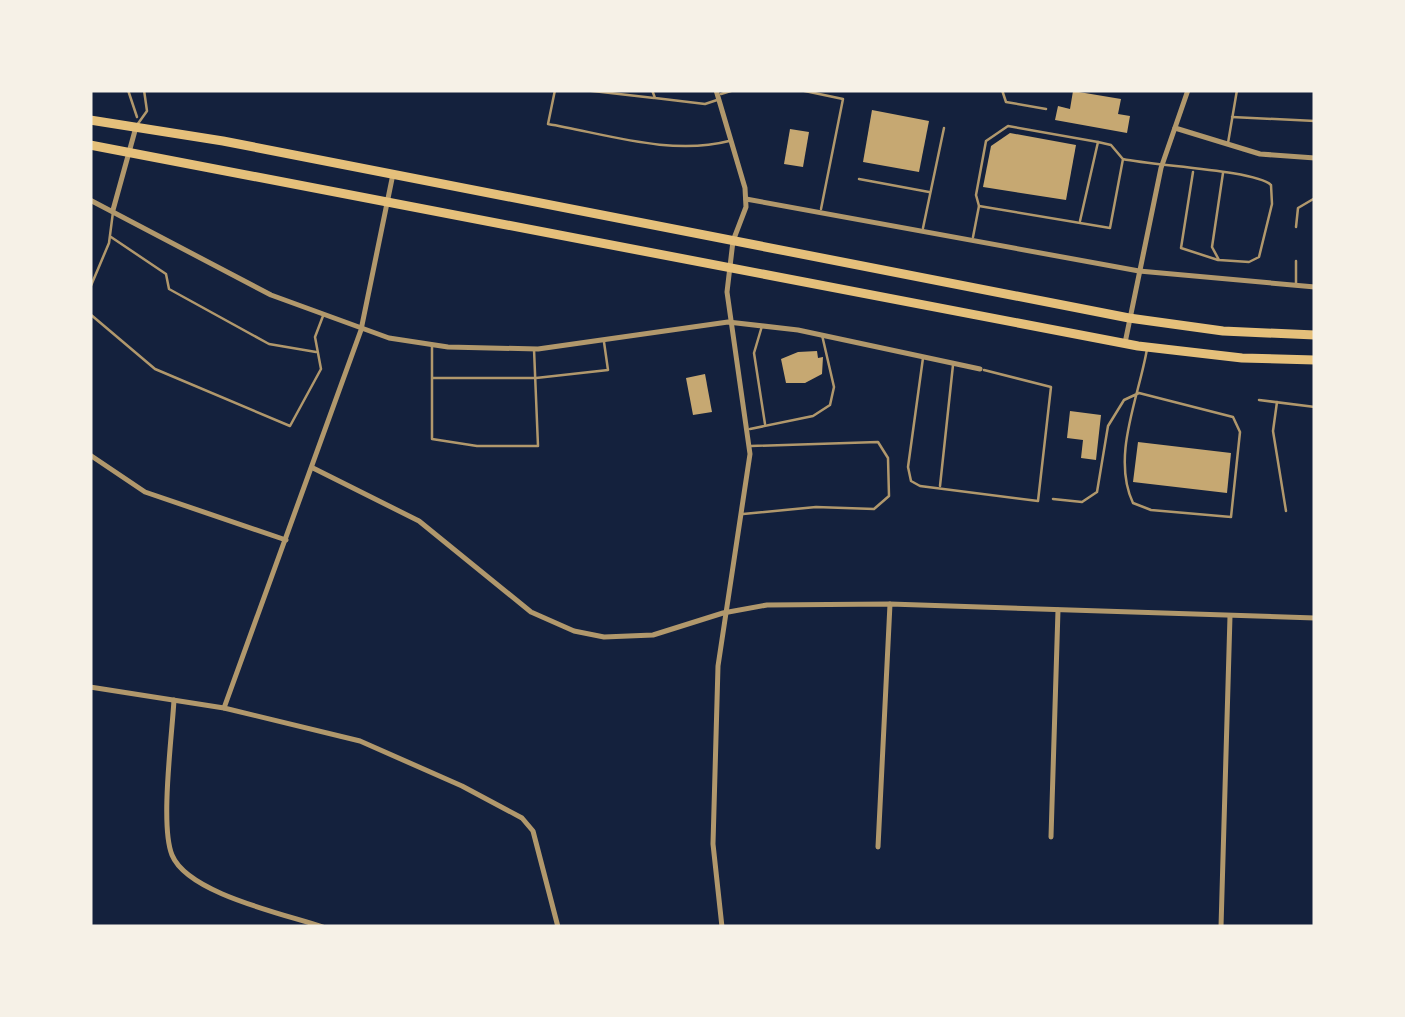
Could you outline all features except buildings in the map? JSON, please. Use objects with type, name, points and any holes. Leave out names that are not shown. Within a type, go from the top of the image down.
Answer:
[{"type":"highway","points":[[90,120],[137,123],[1129,318],[1223,331],[1315,335]]},
{"type":"highway","points":[[90,144],[1125,344],[1315,360]]},
{"type":"street","points":[[1125,344],[1160,168],[1188,90]]},
{"type":"street","points":[[717,95],[746,199],[732,241],[728,322],[750,446],[742,514],[723,612],[713,844],[722,927]]},
{"type":"street","points":[[113,210],[133,151],[137,123]]},
{"type":"street","points":[[1175,128],[1260,154],[1315,158]]},
{"type":"street","points":[[224,708],[361,330],[393,174]]},
{"type":"street","points":[[746,199],[1139,271],[1315,287]]},
{"type":"street","points":[[90,200],[271,296],[361,330],[432,345],[534,349],[728,322],[822,335],[980,369]]},
{"type":"street","points":[[90,455],[145,492],[286,540]]},
{"type":"street","points":[[313,468],[410,515],[516,602],[574,631],[636,637],[723,612],[767,605],[890,604],[1315,618]]},
{"type":"street","points":[[878,847],[890,604]]},
{"type":"street","points":[[1051,837],[1058,610]]},
{"type":"street","points":[[1221,927],[1230,616]]},
{"type":"street","points":[[90,687],[224,708],[360,742],[462,786],[522,818],[533,830],[558,927]]},
{"type":"street","points":[[174,700],[168,828],[172,857],[204,886],[323,927]]},
{"type":"lane","points":[[128,90],[137,123]]},
{"type":"lane","points":[[137,123],[147,111],[144,90]]},
{"type":"lane","points":[[555,90],[548,124],[666,145],[708,146],[731,141]]},
{"type":"lane","points":[[584,90],[705,104],[734,90]]},
{"type":"lane","points":[[652,90],[655,98]]},
{"type":"lane","points":[[800,90],[843,99],[820,210]]},
{"type":"lane","points":[[1002,90],[1006,102],[1046,109]]},
{"type":"lane","points":[[1228,144],[1237,90]]},
{"type":"lane","points":[[1232,117],[1315,120]]},
{"type":"lane","points":[[973,239],[986,141],[1008,126],[1111,145],[1123,159],[1160,168],[1193,170],[1262,176],[1272,185],[1272,204],[1259,257],[1249,262],[1219,260],[1192,255],[1181,248],[1193,170]]},
{"type":"lane","points":[[923,229],[944,128]]},
{"type":"lane","points":[[1080,223],[1098,142]]},
{"type":"lane","points":[[980,206],[1110,228],[1123,159]]},
{"type":"lane","points":[[1219,260],[1212,247],[1223,173]]},
{"type":"lane","points":[[860,179],[930,192]]},
{"type":"lane","points":[[1296,227],[1298,208],[1315,198]]},
{"type":"lane","points":[[90,288],[111,237],[113,210]]},
{"type":"lane","points":[[111,237],[166,274],[169,288],[269,344],[318,352]]},
{"type":"lane","points":[[1296,260],[1296,286]]},
{"type":"lane","points":[[90,314],[156,369],[290,426],[321,368],[315,338],[323,316]]},
{"type":"lane","points":[[762,326],[754,353],[765,426]]},
{"type":"lane","points":[[748,429],[820,413],[830,405],[834,387],[822,335]]},
{"type":"lane","points":[[432,378],[536,378],[608,370],[604,342]]},
{"type":"lane","points":[[432,345],[432,439],[476,446],[538,446],[534,349]]},
{"type":"lane","points":[[1052,499],[1082,502],[1097,492],[1108,426],[1124,400],[1139,393],[1233,416],[1240,432],[1231,517],[1151,510],[1132,504],[1124,470],[1132,406],[1139,393],[1148,347]]},
{"type":"lane","points":[[923,357],[908,467],[911,481],[1038,501],[1051,387],[980,369]]},
{"type":"lane","points":[[940,488],[953,363]]},
{"type":"lane","points":[[1259,400],[1315,407]]},
{"type":"lane","points":[[1278,402],[1273,431],[1286,511]]},
{"type":"lane","points":[[742,514],[816,506],[874,509],[889,496],[888,458],[878,442],[750,446]]}]
